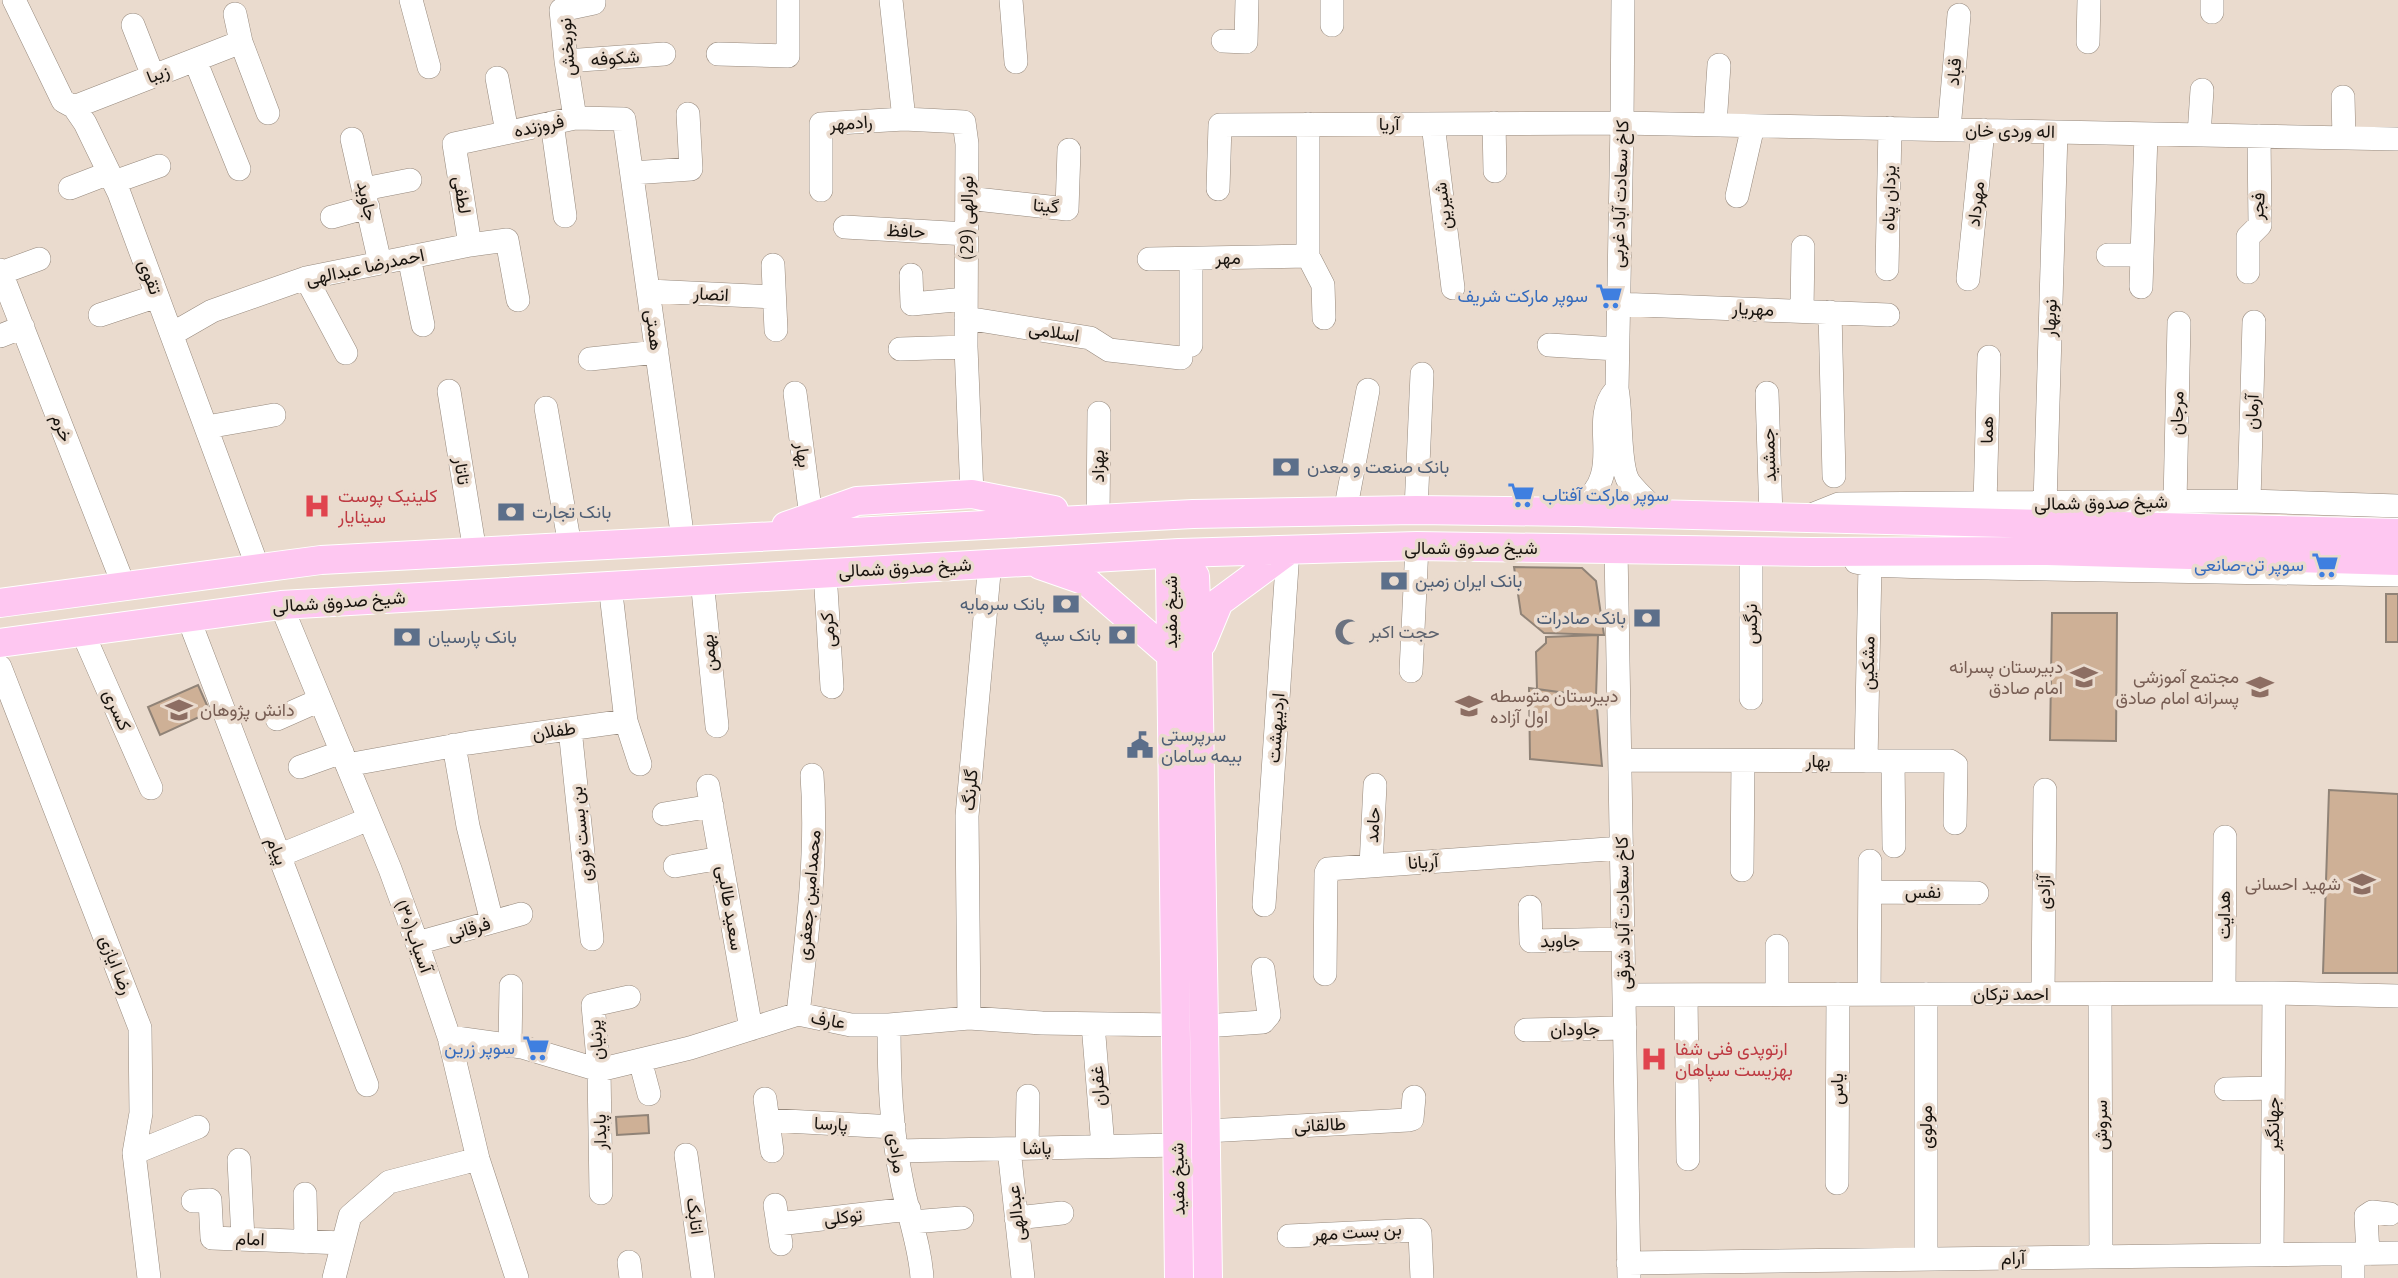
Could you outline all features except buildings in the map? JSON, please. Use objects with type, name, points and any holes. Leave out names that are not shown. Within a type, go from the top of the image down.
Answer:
[{"type":"main road","points":[[757,537],[857,501],[972,494],[1098,519]]},
{"type":"main road","name":"شیخ صدوق شمالی","points":[[0,603],[321,560],[1178,515],[1416,510],[1576,512],[2398,533]]},
{"type":"main road","points":[[1178,515],[1179,553]]},
{"type":"main road","points":[[615,585],[629,566],[624,553],[616,544]]},
{"type":"main road","name":"شیخ صدوق شمالی","points":[[0,643],[281,604],[1179,553],[1417,546],[1812,552],[1864,558],[2047,551],[2398,561]]},
{"type":"main road","points":[[1198,652],[1219,602],[1288,551]]},
{"type":"main road","name":"شیخ مفید","points":[[1179,1278],[1170,568],[1179,553],[1195,576],[1209,1278]]},
{"type":"main road","points":[[1027,561],[1086,581],[1171,655]]},
{"type":"street","name":"تقوی","points":[[14,0],[63,101],[74,107],[85,123],[111,178],[158,296],[258,568]]},
{"type":"street","points":[[411,0],[429,67]]},
{"type":"street","name":"نوربخش","points":[[565,216],[566,61],[561,10],[594,4],[594,0]]},
{"type":"street","points":[[718,54],[788,56],[788,0]]},
{"type":"street","points":[[891,0],[904,119]]},
{"type":"street","points":[[1011,0],[1016,62]]},
{"type":"street","points":[[1223,41],[1246,42],[1247,0]]},
{"type":"street","points":[[1332,0],[1332,24]]},
{"type":"street","name":"کاخ سعادت آباد غربی","points":[[1617,389],[1623,0]]},
{"type":"street","points":[[2088,42],[2089,0]]},
{"type":"street","points":[[236,14],[242,42],[268,113]]},
{"type":"street","name":"قباد","points":[[1949,129],[1959,15]]},
{"type":"street","points":[[133,25],[153,76]]},
{"type":"street","name":"زیبا","points":[[74,107],[242,42]]},
{"type":"street","name":"شکوفه","points":[[566,61],[664,54]]},
{"type":"street","points":[[195,60],[239,169]]},
{"type":"street","points":[[1715,125],[1719,65]]},
{"type":"street","points":[[496,78],[507,132]]},
{"type":"street","points":[[2199,135],[2202,90]]},
{"type":"street","points":[[2343,97],[2344,138]]},
{"type":"street","points":[[632,173],[691,169],[688,114]]},
{"type":"street","name":"فروزنده","points":[[454,144],[564,120],[624,119]]},
{"type":"street","name":"همتی","points":[[624,119],[683,540]]},
{"type":"street","name":"رادمهر","points":[[821,190],[821,124],[904,119]]},
{"type":"street","name":"نورالهی (29)","points":[[904,119],[964,122],[967,144],[966,347],[972,494]]},
{"type":"street","points":[[1494,123],[1495,171]]},
{"type":"street","name":"آریا","points":[[1218,189],[1220,125],[1622,123]]},
{"type":"street","name":"اله وردی خان","points":[[1622,123],[2398,139]]},
{"type":"street","points":[[1308,124],[1308,256],[1324,285],[1324,318]]},
{"type":"street","name":"شیرین","points":[[1433,124],[1453,288]]},
{"type":"street","points":[[1737,196],[1753,125]]},
{"type":"street","name":"یزدان پناه","points":[[1887,269],[1890,128]]},
{"type":"street","name":"مهرداد","points":[[1968,279],[1983,130]]},
{"type":"street","name":"نوبهار","points":[[2045,504],[2056,132]]},
{"type":"street","points":[[2141,287],[2146,134]]},
{"type":"street","name":"فجر","points":[[2248,272],[2248,237],[2260,225],[2259,136]]},
{"type":"street","name":"جاوید","points":[[352,139],[380,263]]},
{"type":"street","name":"لطفی","points":[[454,144],[470,245]]},
{"type":"street","name":"گیتا","points":[[967,198],[1067,209],[1069,150]]},
{"type":"street","points":[[70,188],[159,166]]},
{"type":"street","points":[[332,217],[366,198],[410,180]]},
{"type":"street","name":"حافظ","points":[[845,228],[967,234]]},
{"type":"street","name":"احمدرضا عبدالهی","points":[[172,334],[212,311],[306,278],[507,240],[518,300]]},
{"type":"street","points":[[1802,310],[1803,247]]},
{"type":"street","points":[[2108,255],[2142,256]]},
{"type":"street","name":"مهر","points":[[1149,259],[1308,256]]},
{"type":"street","points":[[409,257],[423,326]]},
{"type":"street","points":[[1,271],[39,258]]},
{"type":"street","name":"اسلامی","points":[[911,275],[912,304],[966,309],[1090,338],[1109,350],[1186,352],[1191,258]]},
{"type":"street","points":[[773,265],[776,330]]},
{"type":"street","name":"خرم","points":[[1,271],[124,586]]},
{"type":"street","points":[[306,278],[346,353]]},
{"type":"street","name":"انصار","points":[[649,291],[774,297]]},
{"type":"street","points":[[100,315],[158,296]]},
{"type":"street","name":"مهریار","points":[[1617,304],[1888,315]]},
{"type":"street","points":[[1830,312],[1834,476]]},
{"type":"street","name":"آرمان","points":[[2249,501],[2254,322]]},
{"type":"street","name":"مرجان","points":[[2175,502],[2179,323]]},
{"type":"street","points":[[0,336],[23,327]]},
{"type":"street","points":[[1549,345],[1617,349]]},
{"type":"street","points":[[900,349],[966,347]]},
{"type":"street","points":[[590,359],[657,352]]},
{"type":"street","name":"هما","points":[[1986,504],[1989,357]]},
{"type":"street","points":[[1416,510],[1422,374]]},
{"type":"street","points":[[1576,512],[1592,495],[1603,476],[1606,401],[1617,389]]},
{"type":"street","points":[[1617,389],[1624,472],[1629,483],[1660,514]]},
{"type":"street","points":[[1345,512],[1368,390]]},
{"type":"street","name":"تاتار","points":[[449,391],[475,552]]},
{"type":"street","name":"بهار","points":[[795,393],[811,517]]},
{"type":"street","name":"جمشید","points":[[1767,393],[1771,516]]},
{"type":"street","points":[[546,408],[570,547]]},
{"type":"street","name":"بهزاد","points":[[1098,519],[1099,413]]},
{"type":"street","points":[[207,427],[274,415]]},
{"type":"street","name":"شیخ صدوق شمالی","points":[[1806,517],[1839,504],[2249,501],[2398,506]]},
{"type":"street","points":[[1411,671],[1417,546]]},
{"type":"street","name":"کاخ سعادت آباد شرقی","points":[[1616,549],[1629,1270]]},
{"type":"street","name":"اردیبهشت","points":[[1264,905],[1288,551]]},
{"type":"street","name":"نرگس","points":[[1751,551],[1751,698]]},
{"type":"street","name":"شیخ صدوق شمالی","points":[[1864,558],[2398,575]]},
{"type":"street","name":"مشکین","points":[[1864,558],[1866,761]]},
{"type":"street","name":"گلرنگ","points":[[969,1018],[967,816],[990,562]]},
{"type":"street","name":"کرمی","points":[[825,572],[832,687]]},
{"type":"street","name":"بهمن","points":[[702,580],[717,726]]},
{"type":"street","points":[[615,585],[626,721],[640,764]]},
{"type":"street","name":"آسیاب(۳۰)","points":[[281,604],[390,869],[417,943],[449,1037],[478,1159],[517,1278]]},
{"type":"street","name":"پیام","points":[[188,617],[367,1085]]},
{"type":"street","name":"کسری","points":[[82,631],[151,788]]},
{"type":"street","name":"رضا ایازی","points":[[0,667],[141,1028],[141,1113],[134,1153],[149,1278]]},
{"type":"street","points":[[277,719],[320,700]]},
{"type":"street","name":"طفلان","points":[[300,767],[626,721]]},
{"type":"street","name":"بن بست نوری","points":[[570,729],[592,939]]},
{"type":"street","points":[[454,745],[468,825],[492,922]]},
{"type":"street","name":"بهار","points":[[1620,760],[1954,762],[1955,823]]},
{"type":"street","points":[[1742,870],[1743,761]]},
{"type":"street","points":[[1892,761],[1894,846]]},
{"type":"street","name":"محمدامین جعفری","points":[[798,1014],[815,823],[812,775]]},
{"type":"street","name":"حامد","points":[[1371,866],[1375,785]]},
{"type":"street","name":"آزادی","points":[[2043,994],[2045,790]]},
{"type":"street","name":"سعید طالبی","points":[[664,814],[710,796],[751,1029]]},
{"type":"street","points":[[278,856],[369,819]]},
{"type":"street","name":"هدایت","points":[[2224,993],[2225,837]]},
{"type":"street","name":"آریانا","points":[[1325,974],[1326,873],[1333,868],[1622,848]]},
{"type":"street","points":[[675,866],[721,858]]},
{"type":"street","points":[[1869,994],[1870,861]]},
{"type":"street","name":"نفس","points":[[1870,892],[1977,893]]},
{"type":"street","name":"جاوید","points":[[1530,907],[1531,942],[1623,939]]},
{"type":"street","name":"فرقانی","points":[[417,943],[521,914]]},
{"type":"street","points":[[1777,946],[1777,994]]},
{"type":"street","points":[[1205,1026],[1267,1020],[1269,1015],[1263,969]]},
{"type":"street","points":[[510,1046],[511,986]]},
{"type":"street","name":"احمد ترکان","points":[[1624,995],[2274,993],[2398,996]]},
{"type":"street","name":"جهانگیر","points":[[2264,1263],[2273,1088],[2274,993]]},
{"type":"street","name":"یاس","points":[[1837,1183],[1838,994]]},
{"type":"street","name":"مولوی","points":[[1926,994],[1926,1259]]},
{"type":"street","name":"سروش","points":[[2100,994],[2101,1257]]},
{"type":"street","points":[[1686,995],[1688,1159]]},
{"type":"street","name":"پرنیان","points":[[599,1070],[593,1005],[629,997]]},
{"type":"street","name":"عارف","points":[[449,1037],[510,1046],[599,1070],[798,1014],[851,1025],[889,1026],[969,1018],[1042,1024],[1175,1025]]},
{"type":"street","name":"غفران","points":[[1093,1024],[1102,1147]]},
{"type":"street","name":"مرادی","points":[[889,1026],[889,1096],[897,1151],[920,1254],[922,1278]]},
{"type":"street","name":"جاودان","points":[[1526,1030],[1625,1028]]},
{"type":"street","points":[[640,1060],[649,1094]]},
{"type":"street","name":"پایدار","points":[[599,1070],[601,1193]]},
{"type":"street","points":[[2225,1089],[2273,1088]]},
{"type":"street","points":[[1018,1149],[1028,1096]]},
{"type":"street","name":"طالقانی","points":[[1206,1130],[1408,1121],[1412,1119],[1414,1097]]},
{"type":"street","name":"پارسا","points":[[772,1152],[766,1110],[894,1127]]},
{"type":"street","points":[[134,1153],[198,1127]]},
{"type":"street","name":"پاشا","points":[[897,1151],[1177,1145]]},
{"type":"street","name":"عبدالهی","points":[[1018,1149],[1016,1218],[1023,1278]]},
{"type":"street","name":"اتابک","points":[[686,1155],[703,1278]]},
{"type":"street","points":[[334,1278],[350,1216],[388,1182],[478,1159]]},
{"type":"street","points":[[239,1160],[243,1239]]},
{"type":"street","points":[[305,1194],[306,1242]]},
{"type":"street","name":"امام","points":[[193,1200],[210,1200],[212,1238],[343,1243]]},
{"type":"street","points":[[2353,1278],[2361,1254],[2366,1216],[2371,1212],[2390,1214]]},
{"type":"street","points":[[1016,1218],[1062,1213]]},
{"type":"street","name":"توکلی","points":[[778,1225],[910,1215],[962,1218]]},
{"type":"street","name":"بن بست مهر","points":[[1289,1236],[1418,1230],[1422,1278]]},
{"type":"street","name":"آرام","points":[[1629,1270],[1853,1269],[1926,1259],[2001,1268],[2101,1257],[2171,1267],[2398,1253]]},
{"type":"place","name":"سوپر مارکت شریف","points":[[1609,296]]},
{"type":"place","name":"بانک صنعت و معدن","points":[[1286,467]]},
{"type":"place","name":"سوپر مارکت آفتاب","points":[[1521,495]]},
{"type":"place","name":"کلینیک پوست سینایار","points":[[317,506]]},
{"type":"place","name":"بانک تجارت","points":[[511,512]]},
{"type":"place","name":"سوپر تن-صانعی","points":[[2325,565]]},
{"type":"place","name":"بانک ایران زمین","points":[[1394,581]]},
{"type":"place","name":"بانک سرمایه","points":[[1066,604]]},
{"type":"place","name":"بانک صادرات","points":[[1647,618]]},
{"type":"place","name":"حجت اکبر","points":[[1348,632]]},
{"type":"place","name":"بانک سپه","points":[[1122,635]]},
{"type":"place","name":"بانک پارسیان","points":[[407,637]]},
{"type":"place","name":"دبیرستان پسرانه امام صادق","points":[[2084,677]]},
{"type":"place","name":"مجتمع آموزشی پسرانه امام صادق","points":[[2260,687]]},
{"type":"place","name":"دبیرستان متوسطه اول آزاده","points":[[1469,706]]},
{"type":"place","name":"دانش پژوهان","points":[[179,710]]},
{"type":"place","name":"سرپرستی بیمه سامان","points":[[1140,745]]},
{"type":"place","name":"شهید احسانی","points":[[2362,884]]},
{"type":"place","name":"سوپر زرین","points":[[536,1048]]},
{"type":"place","name":"ارتوپدی فنی شفا بهزیست سپاهان","points":[[1654,1059]]}]
